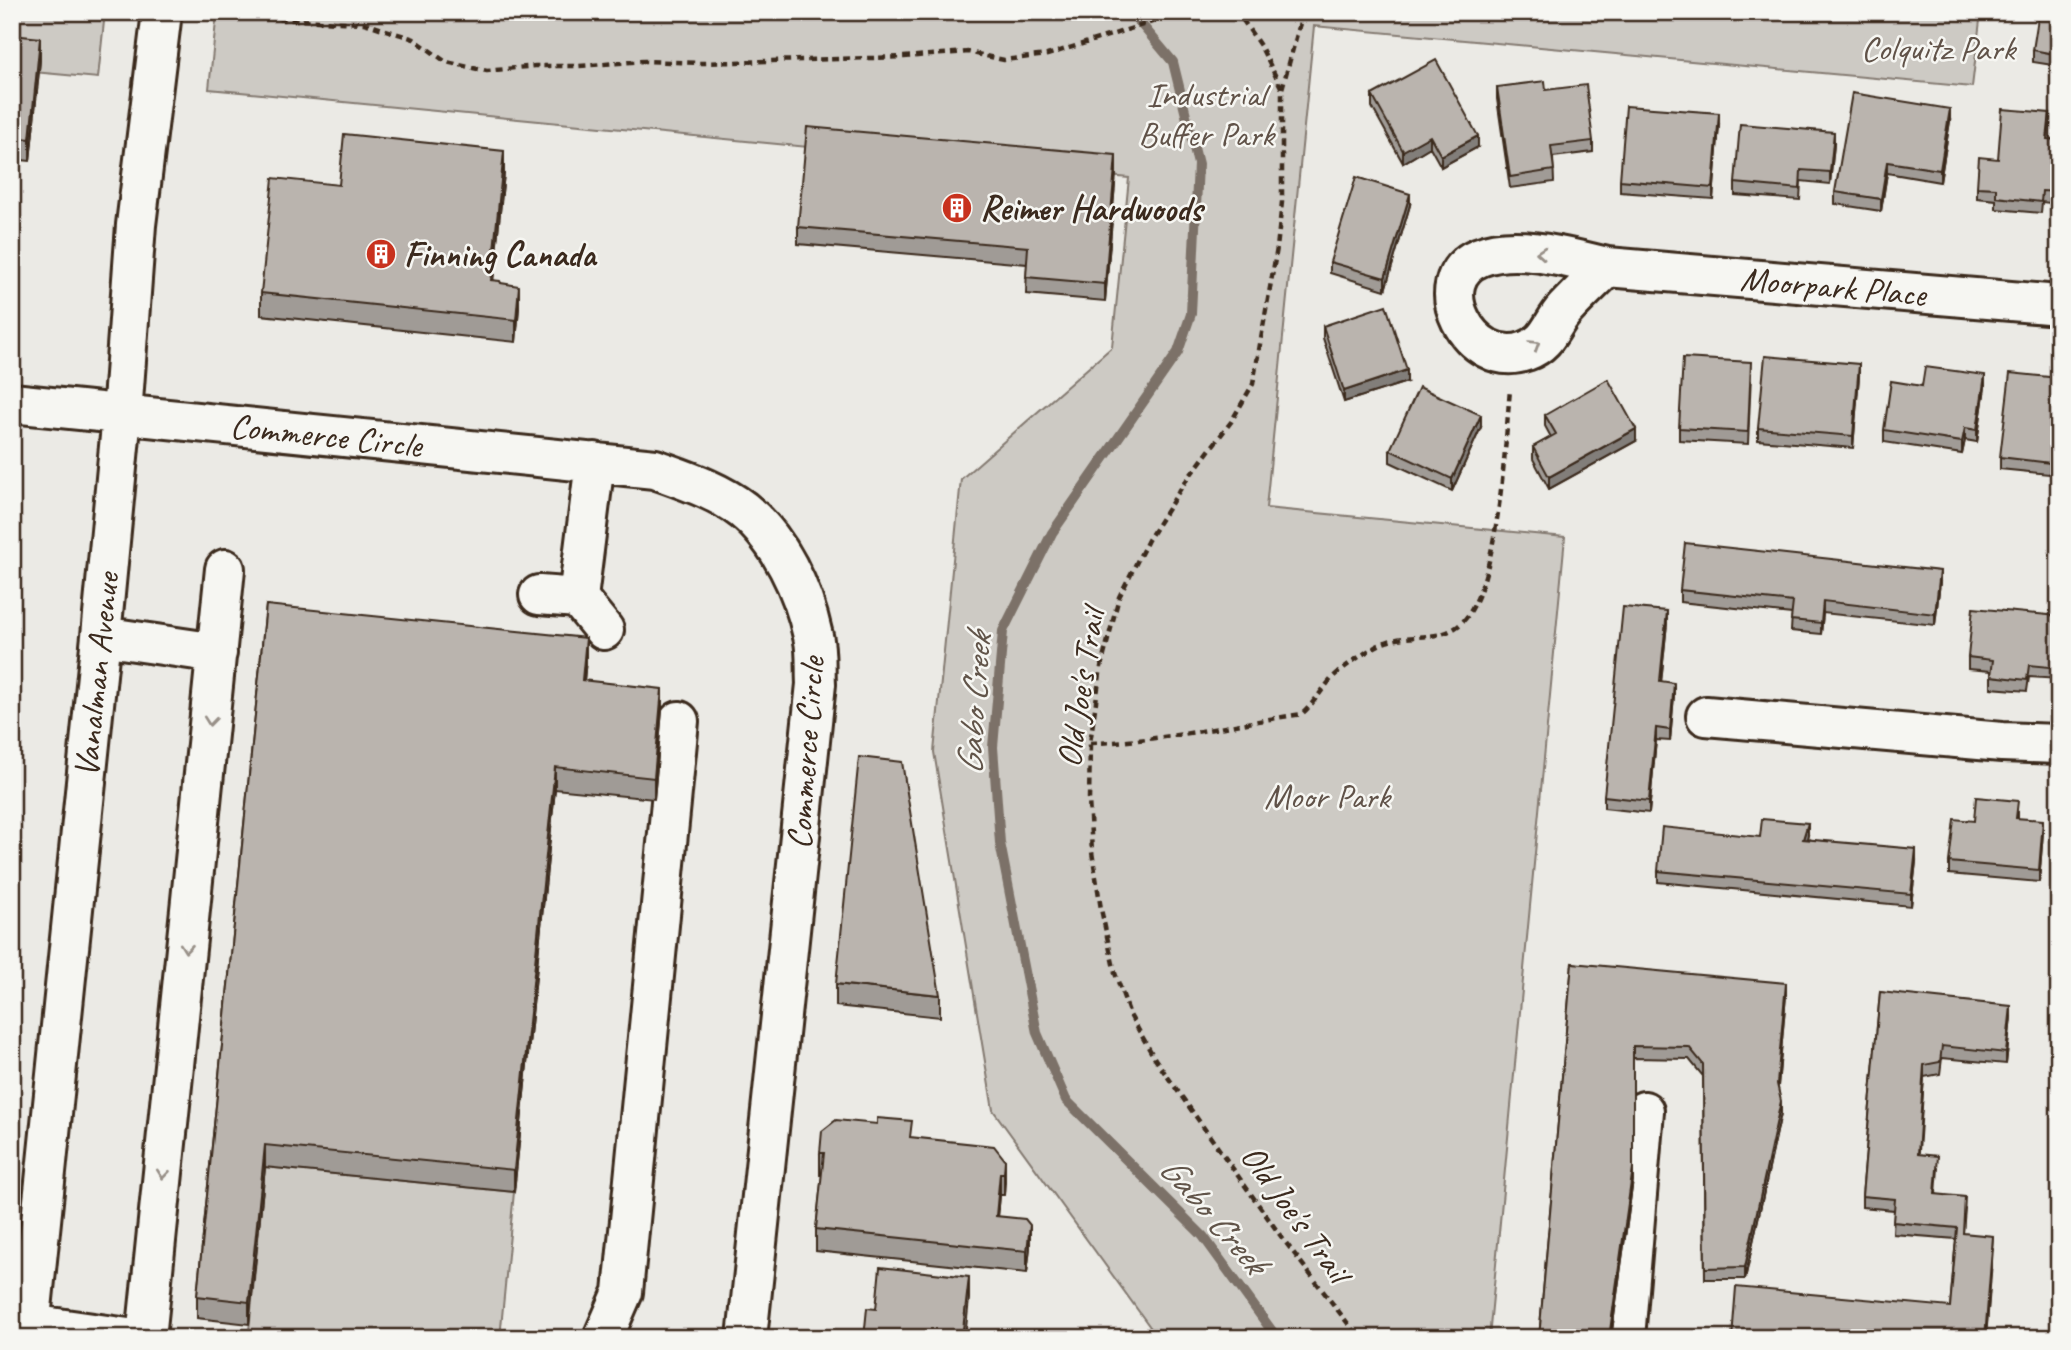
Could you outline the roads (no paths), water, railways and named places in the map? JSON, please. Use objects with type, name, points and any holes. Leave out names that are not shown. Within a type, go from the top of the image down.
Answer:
[{"type":"street","name":"Vanalman Avenue","points":[[29,1331],[101,636],[122,415],[136,225],[162,12]]},
{"type":"street","name":"Moorpark Place","points":[[1607,267],[1562,312],[1547,337],[1525,352],[1510,353],[1487,349],[1469,335],[1455,311],[1455,285],[1465,267],[1480,257],[1505,253],[1546,253],[1607,267],[2059,305]]},
{"type":"street","name":"Commerce Circle","points":[[12,403],[655,469],[704,487],[743,510],[780,551],[801,595],[814,638],[816,684],[747,1338]]},
{"type":"street","points":[[595,462],[578,598],[604,630]]},
{"type":"street","points":[[146,1338],[225,569]]},
{"type":"street","points":[[539,595],[578,598]]},
{"type":"street","points":[[101,636],[216,653]]},
{"type":"street","points":[[1706,716],[2002,742],[2059,744]]},
{"type":"street","points":[[603,1338],[623,1293],[679,721]]},
{"type":"street","points":[[1625,1338],[1644,1111]]},
{"type":"street","points":[[29,1331],[128,1338]]},
{"type":"waterway","name":"Gabo Creek","points":[[1131,12],[1173,62],[1198,164],[1191,314],[1178,352],[1052,533],[1003,631],[993,747],[1000,843],[1037,1033],[1066,1100],[1203,1236],[1277,1338]]},
{"type":"place","name":"Reimer Hardwoods","points":[[957,208]]},
{"type":"place","name":"Finning Canada","points":[[381,254]]},
{"type":"park label","name":"Colquitz Park","points":[[1938,48]]},
{"type":"park label","name":"Industrial Buffer Park","points":[[1206,114]]},
{"type":"park label","name":"Moor Park","points":[[1327,796]]}]
